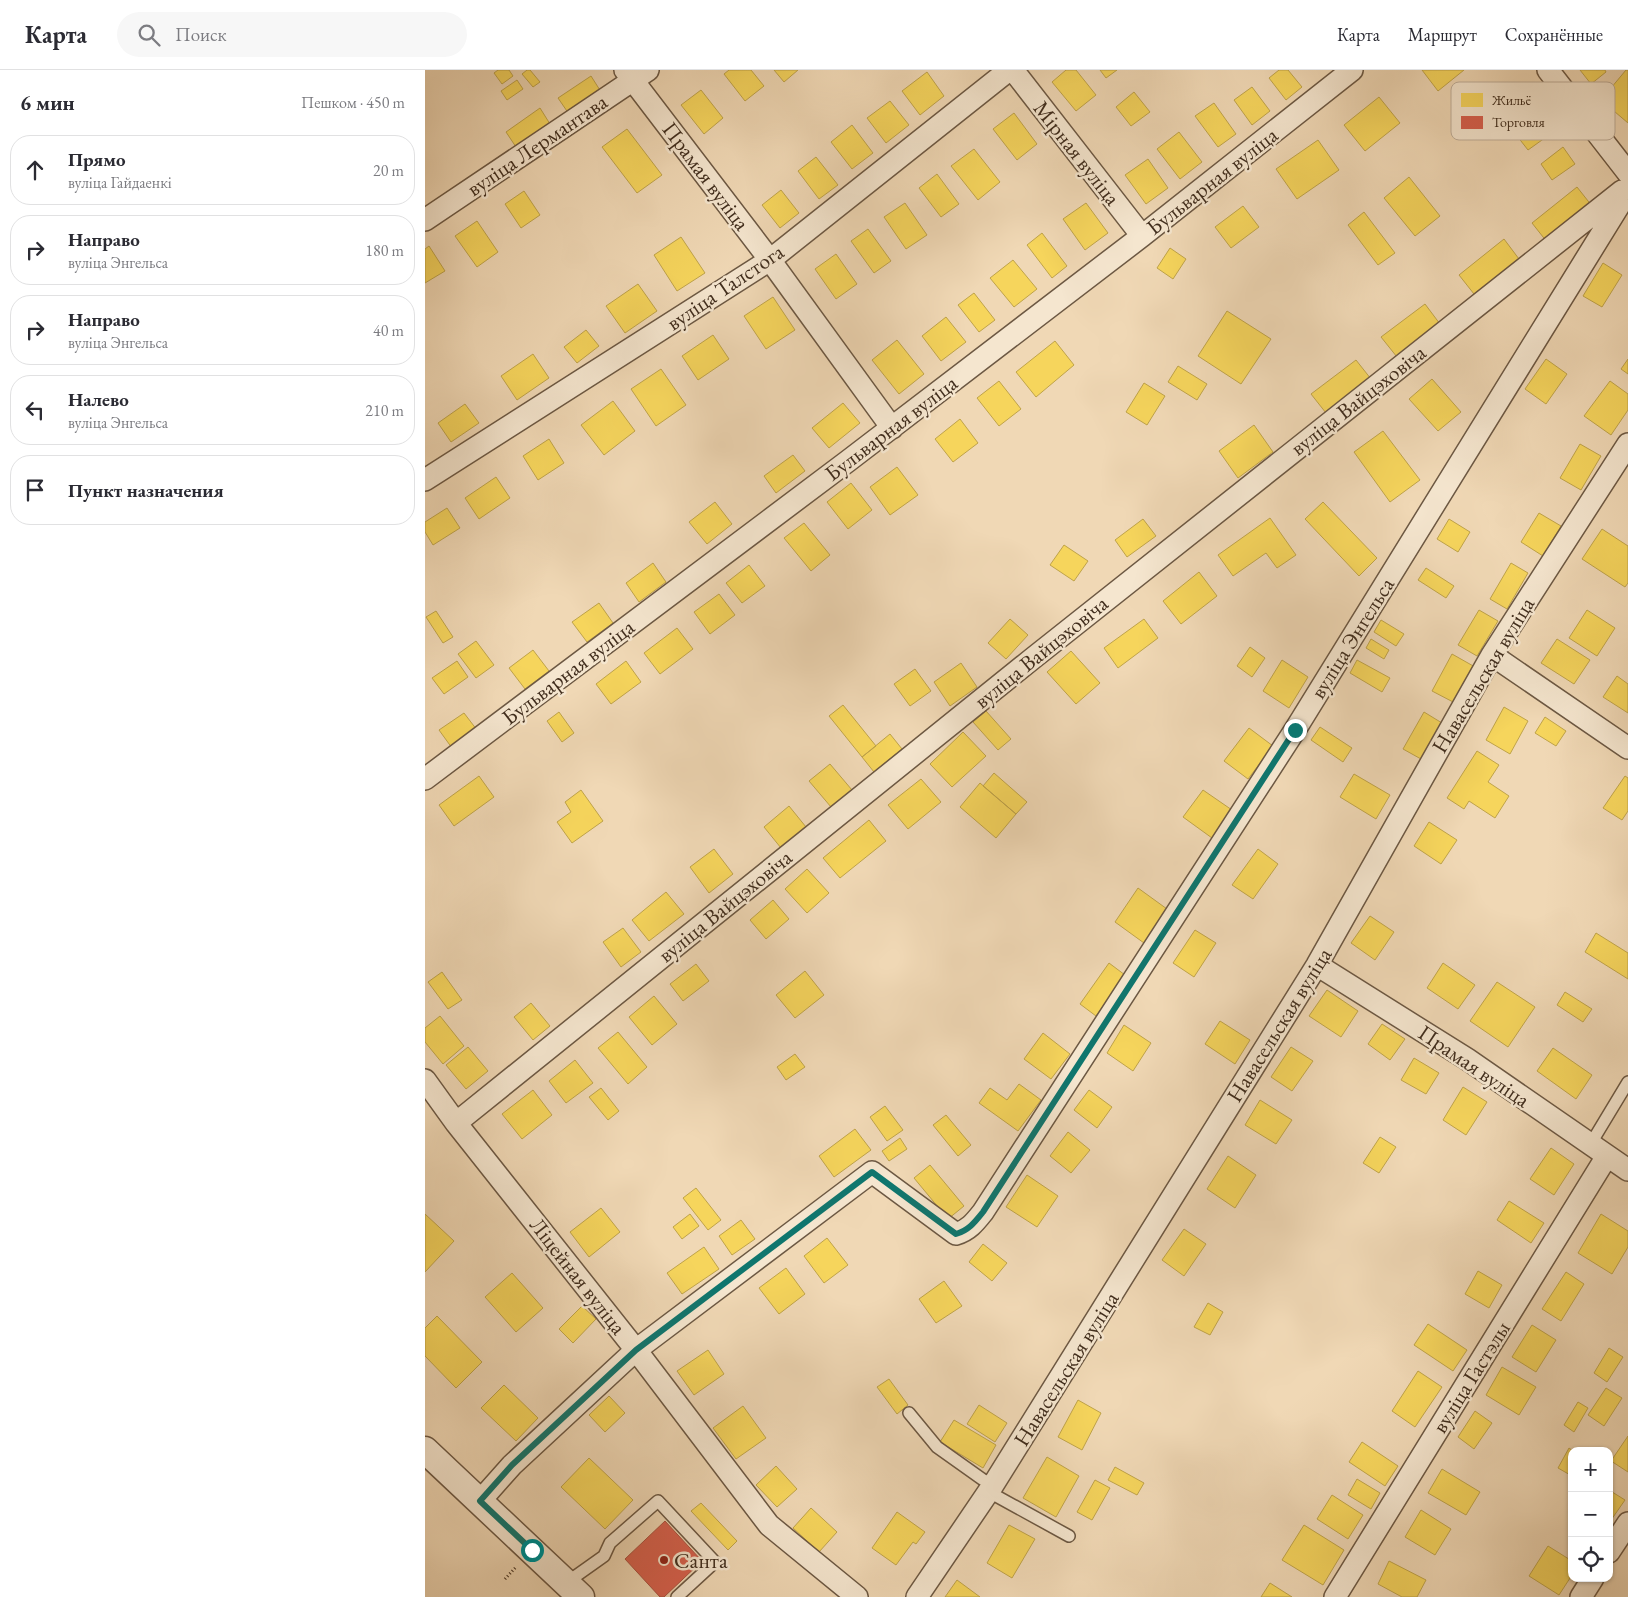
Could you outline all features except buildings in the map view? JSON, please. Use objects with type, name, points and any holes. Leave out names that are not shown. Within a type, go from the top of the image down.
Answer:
[{"type":"street","name":"Мірная вуліца","points":[[1011,70],[1142,236]]},
{"type":"street","name":"вуліца Талстога","points":[[425,480],[770,260],[1011,70]]},
{"type":"street","name":"Бульварная вуліца","points":[[425,779],[891,428],[1142,236],[1351,70]]},
{"type":"street","points":[[1548,70],[1557,82]]},
{"type":"street","name":"Прамая вуліца","points":[[635,74],[891,428]]},
{"type":"street","name":"вуліца Лермантава","points":[[425,220],[635,74]]},
{"type":"street","points":[[1602,140],[1628,173]]},
{"type":"street","name":"вуліца Вайцэховіча","points":[[456,1122],[1031,659],[1628,186]]},
{"type":"street","name":"вуліца Энгельса","points":[[480,1501],[512,1465],[636,1350],[872,1172],[956,1234],[971,1226],[983,1212],[1295,730],[1628,191]]},
{"type":"street","name":"Навасельская вуліца","points":[[917,1597],[991,1488],[1317,965],[1492,655],[1628,444]]},
{"type":"street","points":[[1492,655],[1628,748]]},
{"type":"street","name":"Прамая вуліца","points":[[1317,965],[1467,1058],[1598,1151],[1628,1170]]},
{"type":"street","name":"Ліцейная вуліца","points":[[425,1080],[636,1350],[769,1525],[857,1597]]},
{"type":"street","name":"вуліца Гастэлы","points":[[1335,1597],[1598,1151]]},
{"type":"street","points":[[425,1450],[573,1590]]},
{"type":"street","points":[[1613,1546],[1628,1523]]},
{"type":"street","points":[[1581,1597],[1590,1582]]},
{"type":"lane","points":[[1598,1151],[1628,1082]]},
{"type":"lane","points":[[909,1413],[937,1447],[991,1488],[1069,1536]]},
{"type":"lane","points":[[573,1590],[604,1556],[610,1543],[658,1501],[715,1562],[677,1597]]},
{"type":"place","name":"Санта","points":[[664,1560]]},
{"type":"route","points":[[532,1550],[480,1501],[512,1465],[636,1350],[872,1172],[956,1234],[971,1226],[983,1212],[1295,730]]}]
